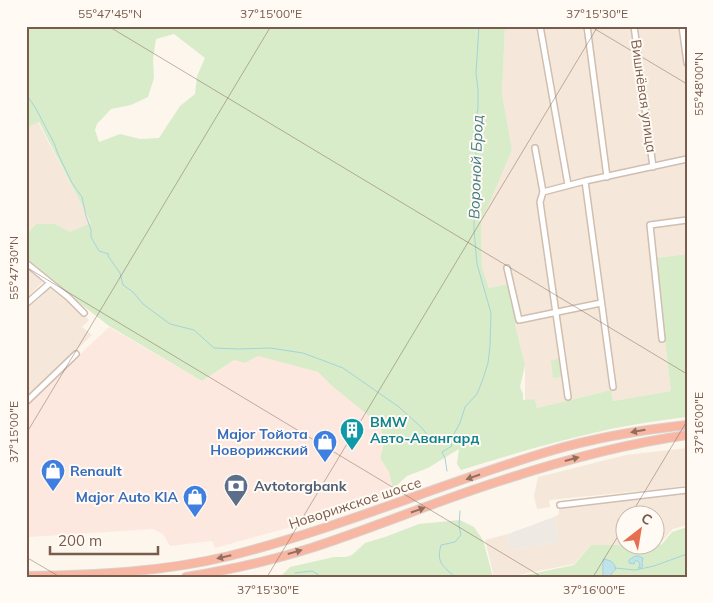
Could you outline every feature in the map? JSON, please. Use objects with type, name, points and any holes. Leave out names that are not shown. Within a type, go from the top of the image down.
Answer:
[{"type":"highway","name":"Новорижское шоссе","points":[[26,576],[137,570],[175,566],[228,556],[280,542],[551,451],[628,433],[687,424]]},
{"type":"highway","name":"Новорижское шоссе","points":[[186,577],[231,569],[310,548],[502,480],[571,459],[641,443],[687,436]]},
{"type":"street","points":[[540,26],[568,185]]},
{"type":"street","points":[[587,26],[607,176]]},
{"type":"street","name":"Вишнёвая улица","points":[[634,26],[653,167]]},
{"type":"street","points":[[682,26],[687,63]]},
{"type":"street","points":[[535,148],[543,192],[540,202],[568,397]]},
{"type":"street","points":[[543,192],[687,159]]},
{"type":"street","points":[[586,181],[613,387]]},
{"type":"street","points":[[662,339],[650,225],[687,220]]},
{"type":"street","points":[[26,263],[68,297],[84,313]]},
{"type":"street","points":[[507,268],[519,320],[601,303]]},
{"type":"street","points":[[26,304],[50,283]]},
{"type":"street","points":[[26,402],[76,354]]},
{"type":"street","points":[[560,505],[687,490]]},
{"type":"shaded area","points":[[505,26],[687,26],[687,241],[685,242],[687,254],[656,258],[672,391],[613,401],[611,390],[537,408],[535,399],[525,400],[525,365],[508,284],[489,288],[482,267],[481,223],[512,150],[502,93]]},
{"type":"shaded area","points":[[38,122],[91,223],[70,233],[55,224],[36,224],[26,235],[26,128]]},
{"type":"shaded area","points":[[26,265],[45,280],[26,298]]},
{"type":"shaded area","points":[[52,285],[89,320],[82,327],[92,335],[26,398],[26,310]]},
{"type":"shaded area","points":[[109,327],[202,381],[234,360],[245,363],[258,356],[318,372],[332,386],[380,425],[384,443],[380,458],[389,472],[393,489],[379,499],[328,517],[215,548],[212,541],[170,546],[163,534],[153,529],[29,537],[29,522],[26,522],[26,405]]},
{"type":"shaded area","points":[[687,448],[687,485],[549,500],[550,507],[537,509],[534,496],[538,477],[626,455]]},
{"type":"shaded area","points":[[687,493],[687,525],[673,529],[666,537],[666,506],[616,506],[616,545],[591,545],[574,564],[508,577],[494,577],[485,540],[508,534],[510,550],[559,542],[554,517],[559,514],[559,509],[563,506],[587,505]]},
{"type":"shaded area","points":[[554,517],[559,542],[510,550],[508,534]]},
{"type":"green space","points":[[26,26],[505,26],[502,93],[512,150],[481,223],[482,267],[489,288],[508,284],[525,365],[520,387],[523,400],[535,399],[537,408],[611,390],[613,401],[671,391],[656,258],[687,254],[687,417],[601,431],[541,446],[461,470],[457,464],[459,449],[428,468],[407,476],[393,489],[389,472],[380,458],[384,443],[380,425],[332,386],[318,372],[258,356],[245,363],[234,360],[202,381],[109,326],[26,261],[26,235],[36,224],[55,224],[70,232],[91,223],[39,122],[26,128]],"holes":[[[174,34],[205,58],[197,76],[195,94],[180,106],[159,138],[140,139],[120,134],[99,142],[95,130],[97,124],[111,109],[131,105],[148,97],[154,78],[153,59],[156,39]]]},
{"type":"green space","points":[[560,359],[562,377],[553,378],[551,360]]},
{"type":"green space","points":[[460,520],[474,527],[483,540],[493,577],[280,577],[290,567],[352,555],[365,543],[419,524]]},
{"type":"green space","points":[[687,527],[687,577],[610,577],[616,569],[602,562],[604,569],[603,577],[516,577],[574,565],[591,545],[616,545],[616,556],[666,556],[666,539],[672,532]]},
{"type":"water","points":[[639,556],[643,558],[643,566],[638,568],[640,565],[638,561],[635,561],[634,564],[629,563],[629,560]]},
{"type":"water","points":[[604,559],[611,561],[616,569],[610,577],[603,577]]},
{"type":"waterway","name":"Вороной Брод","points":[[447,471],[442,452],[452,446],[450,441],[460,423],[465,407],[477,394],[488,363],[490,346],[491,313],[477,264],[474,230],[473,179],[476,160],[475,125],[478,108],[476,73],[479,26]]},
{"type":"waterway","points":[[26,94],[54,143],[72,183],[82,197],[91,230],[91,237],[99,251],[109,254],[108,256],[120,273],[123,285],[133,292],[143,304],[170,324],[194,330],[214,348],[270,348],[303,353],[343,368],[399,407],[422,428],[430,439],[450,441]]},
{"type":"waterway","name":"Вороной Брод","points":[[455,577],[442,564],[439,556],[441,545],[455,542],[461,535],[459,526],[460,511]]},
{"type":"waterway","points":[[615,568],[635,570],[654,566],[687,554]]},
{"type":"waterway","points":[[295,573],[312,571],[322,577]]},
{"type":"place","name":"BMW Авто-Авангард","points":[[352,451]]},
{"type":"place","name":"Major Тойота Новорижский","points":[[325,463]]},
{"type":"place","name":"Renault","points":[[53,492]]},
{"type":"place","name":"Avtotorgbank","points":[[236,507]]},
{"type":"place","name":"Major Auto KIA","points":[[195,518]]}]
